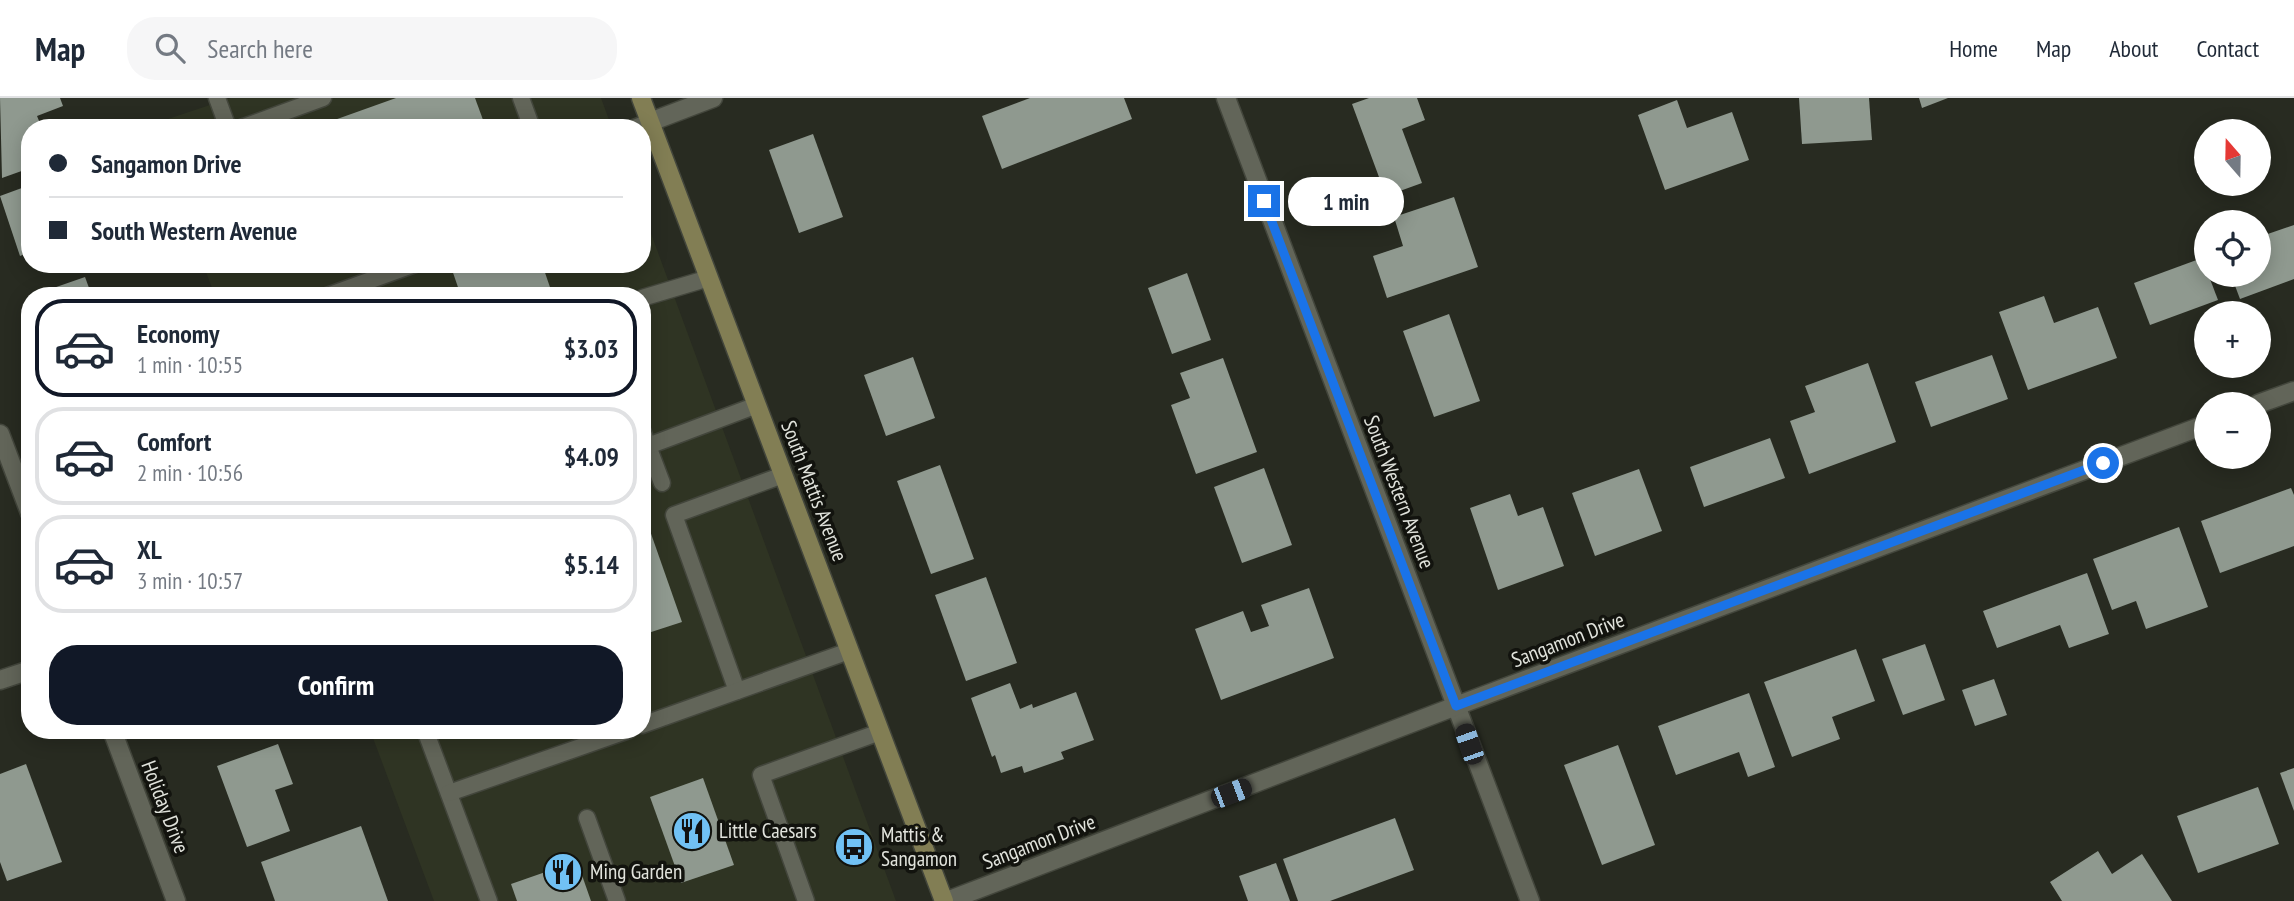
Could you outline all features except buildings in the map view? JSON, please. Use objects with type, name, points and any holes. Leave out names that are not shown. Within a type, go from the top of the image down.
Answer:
[{"type":"main road","name":"South Mattis Avenue","points":[[641,98],[642,119]]},
{"type":"main road","name":"South Mattis Avenue","points":[[651,146],[709,278],[946,901]]},
{"type":"street","points":[[651,122],[713,98]]},
{"type":"street","name":"South Western Avenue","points":[[1226,98],[1530,901]]},
{"type":"street","points":[[2271,399],[2294,391]]},
{"type":"street","name":"Sangamon Drive","points":[[946,901],[2194,429]]},
{"type":"street","points":[[0,434],[21,489]]},
{"type":"street","points":[[0,680],[21,673]]},
{"type":"street","name":"Holiday Drive","points":[[115,739],[176,901]]},
{"type":"lane","points":[[217,98],[225,119]]},
{"type":"lane","points":[[266,119],[323,98]]},
{"type":"lane","points":[[521,98],[529,119]]},
{"type":"lane","points":[[352,287],[390,273]]},
{"type":"lane","points":[[651,295],[709,278]]},
{"type":"lane","points":[[651,445],[757,405]]},
{"type":"lane","points":[[651,454],[662,483]]},
{"type":"lane","points":[[737,691],[674,515],[783,475]]},
{"type":"lane","points":[[651,722],[849,651]]},
{"type":"lane","points":[[806,901],[761,775],[880,732]]},
{"type":"lane","points":[[428,739],[489,901]]},
{"type":"lane","points":[[449,793],[603,739]]},
{"type":"lane","points":[[587,818],[617,901]]},
{"type":"shaded area","points":[[231,98],[601,98],[609,119],[168,119]]},
{"type":"shaded area","points":[[651,234],[896,901],[434,901],[373,739],[651,739],[651,287],[212,287],[206,273],[651,273]]},
{"type":"place","name":"Little Caesars","points":[[692,831]]},
{"type":"place","name":"Mattis & Sangamon","points":[[854,847]]},
{"type":"place","name":"Ming Garden","points":[[563,872]]},
{"type":"route","points":[[1264,201],[1456,706],[2103,463]]}]
